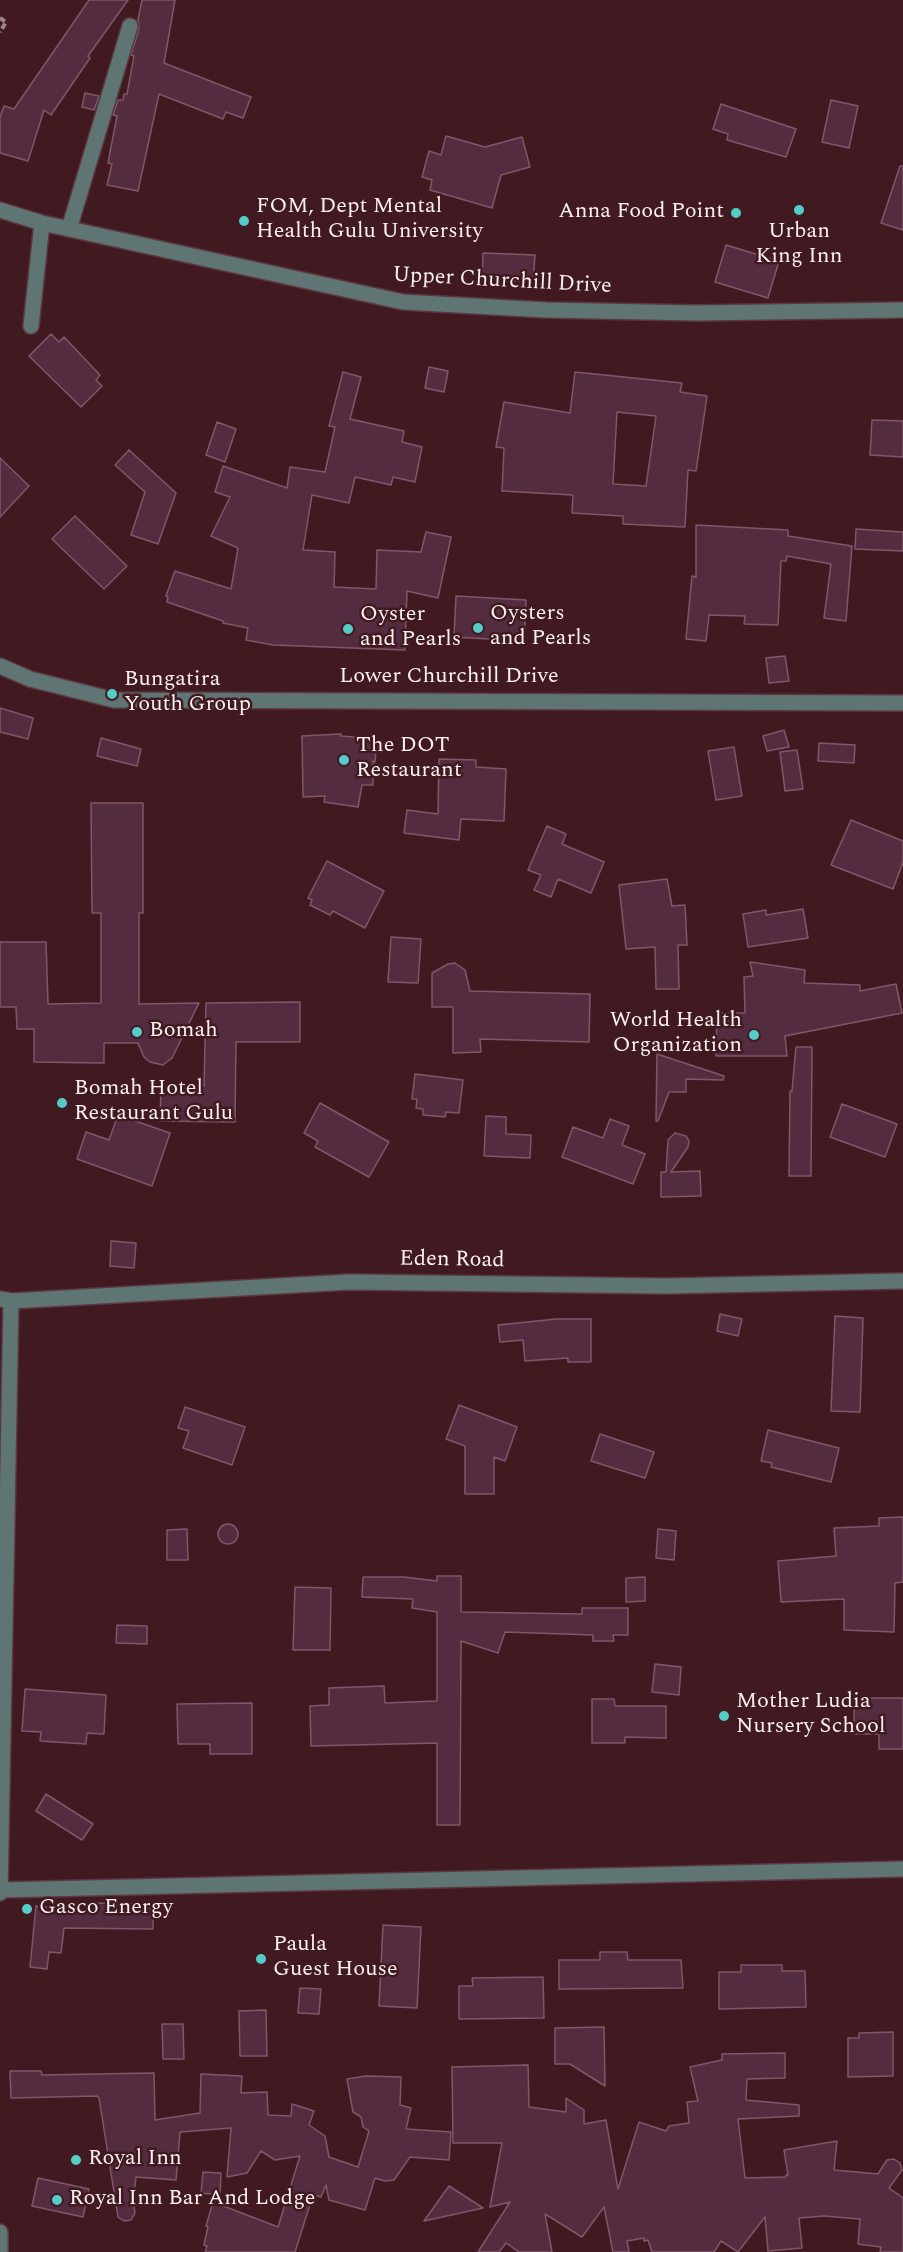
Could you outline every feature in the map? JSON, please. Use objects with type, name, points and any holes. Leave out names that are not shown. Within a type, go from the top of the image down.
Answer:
[{"type":"street","points":[[69,229],[130,26]]},
{"type":"street","name":"Upper Churchill Drive","points":[[0,210],[42,223],[403,302],[557,310],[697,313],[903,310]]},
{"type":"street","points":[[31,326],[42,223]]},
{"type":"street","name":"Lower Churchill Drive","points":[[0,666],[30,679],[114,700],[903,703]]},
{"type":"street","name":"Eden Road","points":[[5,1300],[349,1282],[666,1286],[903,1281]]},
{"type":"street","points":[[5,1300],[0,1891],[903,1869]]},
{"type":"street","points":[[0,2232],[0,2252]]},
{"type":"path","points":[[0,18],[6,22],[0,32]]},
{"type":"building","points":[[89,0],[128,0],[88,56],[90,58],[51,115],[44,110],[28,161],[0,153],[0,117],[4,106],[14,109]]},
{"type":"building","points":[[142,0],[175,0],[164,63],[251,97],[243,118],[226,112],[223,119],[159,94],[138,191],[107,185],[112,164],[108,163],[117,116],[113,115],[118,100],[123,100],[124,94],[127,94],[134,56],[131,55],[139,29],[138,20]]},
{"type":"building","points":[[85,93],[99,96],[94,110],[82,107]]},
{"type":"building","points":[[831,100],[858,106],[849,148],[822,142]]},
{"type":"building","points":[[721,104],[796,129],[786,157],[727,140],[728,134],[713,129]]},
{"type":"building","points":[[446,136],[485,147],[522,137],[530,167],[501,175],[492,208],[430,190],[432,180],[422,177],[429,151],[441,155]]},
{"type":"building","points":[[900,166],[903,166],[903,230],[881,223]]},
{"type":"building","points":[[726,245],[779,261],[768,298],[715,282]]},
{"type":"building","points":[[483,253],[535,255],[533,282],[482,280]]},
{"type":"building","points":[[51,334],[59,342],[64,337],[100,375],[96,380],[102,386],[81,407],[29,356]]},
{"type":"building","points":[[429,367],[448,371],[444,392],[425,388]]},
{"type":"building","points":[[343,372],[361,377],[350,419],[404,431],[402,442],[422,447],[415,482],[393,477],[391,485],[355,477],[349,503],[312,495],[303,550],[335,552],[334,587],[376,589],[377,550],[421,552],[426,532],[451,537],[438,598],[407,591],[405,650],[273,645],[246,640],[248,628],[223,623],[223,621],[167,602],[168,597],[166,596],[175,571],[231,589],[238,548],[211,536],[230,497],[215,492],[223,466],[287,488],[290,467],[325,472],[335,427],[329,426]]},
{"type":"building","points":[[575,372],[682,383],[680,392],[707,396],[696,471],[688,470],[685,527],[623,524],[623,516],[572,513],[573,495],[502,491],[504,448],[496,447],[504,402],[570,413]],"holes":[[[617,412],[656,416],[646,486],[613,484]]]},
{"type":"building","points":[[872,420],[903,421],[903,457],[870,455]]},
{"type":"building","points":[[217,422],[236,429],[225,462],[206,455]]},
{"type":"building","points":[[129,450],[176,493],[158,544],[131,535],[145,492],[115,465]]},
{"type":"building","points":[[0,458],[29,486],[0,517]]},
{"type":"building","points":[[75,516],[127,566],[104,589],[52,539]]},
{"type":"building","points":[[696,525],[788,530],[788,536],[852,546],[846,621],[824,618],[831,564],[787,556],[786,561],[781,561],[778,625],[744,624],[745,616],[709,615],[706,641],[686,639],[692,576],[696,577]]},
{"type":"building","points":[[856,529],[903,532],[903,551],[855,549]]},
{"type":"building","points":[[456,596],[526,600],[524,641],[454,637]]},
{"type":"building","points":[[785,656],[789,681],[769,683],[766,658]]},
{"type":"building","points":[[0,708],[33,718],[28,739],[0,732]]},
{"type":"building","points":[[784,730],[789,747],[767,751],[763,736]]},
{"type":"building","points":[[341,734],[341,736],[377,739],[375,762],[373,761],[373,785],[362,785],[358,807],[324,802],[325,796],[303,797],[302,736]]},
{"type":"building","points":[[101,738],[141,749],[137,766],[97,756]]},
{"type":"building","points":[[819,743],[855,745],[854,763],[818,761]]},
{"type":"building","points":[[734,747],[742,796],[716,800],[708,751]]},
{"type":"building","points":[[797,750],[803,789],[785,791],[780,752]]},
{"type":"building","points":[[439,759],[476,760],[476,767],[506,769],[504,821],[461,819],[459,840],[404,833],[407,810],[438,814]]},
{"type":"building","points":[[91,803],[143,803],[143,913],[139,913],[139,1004],[199,1003],[172,1058],[163,1065],[150,1062],[144,1057],[138,1043],[104,1043],[104,1063],[34,1062],[34,1029],[17,1029],[16,1007],[0,1007],[0,942],[46,942],[48,1004],[101,1003],[101,913],[92,913]]},
{"type":"building","points":[[851,820],[903,841],[903,862],[893,889],[831,865]]},
{"type":"building","points":[[547,826],[566,834],[562,844],[604,862],[591,893],[558,879],[551,897],[534,890],[541,875],[528,870]]},
{"type":"building","points":[[327,861],[384,891],[365,928],[333,911],[330,915],[310,905],[312,900],[308,898]]},
{"type":"building","points":[[667,879],[672,906],[685,905],[687,945],[678,945],[679,989],[656,989],[655,947],[626,949],[619,885]]},
{"type":"building","points":[[803,909],[808,938],[748,947],[743,914],[766,910],[766,915]]},
{"type":"building","points":[[391,937],[421,939],[418,983],[388,982]]},
{"type":"building","points":[[750,962],[805,970],[804,983],[860,985],[860,991],[896,984],[902,1013],[785,1036],[787,1056],[716,1056],[717,1013],[745,1013],[744,977],[753,976]]},
{"type":"building","points":[[455,963],[465,970],[470,991],[590,994],[589,1042],[480,1039],[481,1052],[453,1053],[453,1007],[432,1007],[432,973],[448,964]]},
{"type":"building","points":[[300,1002],[300,1042],[236,1042],[235,1122],[160,1121],[161,1086],[204,1086],[206,1003]]},
{"type":"building","points":[[796,1047],[812,1047],[811,1176],[789,1176],[790,1091],[792,1091]]},
{"type":"building","points":[[657,1054],[724,1076],[723,1080],[686,1079],[686,1092],[669,1092],[658,1121],[656,1121]]},
{"type":"building","points":[[415,1074],[463,1080],[459,1113],[446,1112],[445,1117],[423,1115],[423,1109],[416,1108],[417,1099],[412,1099]]},
{"type":"building","points":[[320,1103],[389,1142],[369,1177],[315,1147],[318,1141],[304,1133]]},
{"type":"building","points":[[842,1104],[897,1124],[885,1157],[830,1137]]},
{"type":"building","points":[[118,1115],[170,1133],[152,1186],[77,1159],[86,1132],[109,1140]]},
{"type":"building","points":[[486,1116],[506,1117],[506,1134],[531,1135],[530,1158],[484,1156]]},
{"type":"building","points":[[610,1119],[629,1126],[622,1145],[645,1154],[633,1184],[562,1157],[573,1127],[603,1138]]},
{"type":"building","points":[[675,1133],[686,1136],[689,1141],[688,1147],[671,1172],[700,1171],[701,1196],[661,1197],[661,1172],[666,1172],[668,1140]]},
{"type":"building","points":[[111,1241],[136,1243],[134,1268],[110,1266]]},
{"type":"building","points":[[720,1314],[742,1319],[738,1336],[717,1331]]},
{"type":"building","points":[[835,1316],[863,1318],[860,1412],[831,1411]]},
{"type":"building","points":[[556,1319],[591,1319],[591,1362],[568,1362],[568,1358],[525,1361],[523,1340],[500,1342],[498,1325]]},
{"type":"building","points":[[459,1405],[517,1427],[505,1461],[494,1457],[494,1494],[465,1494],[465,1446],[446,1439]]},
{"type":"building","points":[[185,1407],[245,1427],[232,1465],[183,1448],[189,1431],[178,1428]]},
{"type":"building","points":[[768,1430],[839,1448],[831,1482],[771,1467],[772,1463],[761,1461]]},
{"type":"building","points":[[600,1434],[654,1452],[645,1478],[591,1461]]},
{"type":"building","points":[[903,1517],[903,1582],[895,1583],[894,1632],[844,1630],[844,1599],[781,1602],[778,1561],[836,1556],[834,1528],[879,1526],[879,1518]]},
{"type":"building","points":[[228,1524],[235,1527],[238,1534],[235,1541],[228,1544],[221,1541],[218,1534],[221,1527]]},
{"type":"building","points":[[187,1529],[188,1560],[167,1560],[167,1530]]},
{"type":"building","points":[[658,1529],[676,1531],[674,1560],[656,1558]]},
{"type":"building","points":[[437,1576],[461,1576],[461,1612],[582,1614],[582,1608],[628,1608],[628,1635],[613,1635],[614,1641],[593,1641],[593,1635],[505,1632],[498,1653],[461,1641],[460,1825],[437,1825],[437,1743],[311,1746],[310,1706],[329,1705],[329,1688],[384,1686],[385,1703],[437,1701],[437,1612],[412,1608],[413,1599],[362,1597],[363,1577],[404,1577],[437,1581]]},
{"type":"building","points":[[645,1577],[645,1601],[626,1602],[626,1578]]},
{"type":"building","points":[[295,1587],[331,1588],[330,1650],[293,1650]]},
{"type":"building","points":[[117,1625],[147,1626],[147,1644],[116,1643]]},
{"type":"building","points":[[655,1664],[681,1667],[679,1695],[652,1692]]},
{"type":"building","points":[[25,1689],[106,1695],[104,1734],[87,1733],[86,1744],[40,1741],[41,1732],[22,1731]]},
{"type":"building","points":[[854,1698],[903,1698],[903,1749],[879,1749],[879,1734],[854,1734]]},
{"type":"building","points":[[592,1699],[614,1699],[615,1706],[666,1706],[666,1738],[625,1737],[625,1743],[592,1743]]},
{"type":"building","points":[[252,1703],[252,1754],[210,1754],[210,1744],[178,1744],[177,1704]]},
{"type":"building","points":[[46,1794],[93,1824],[82,1840],[36,1811]]},
{"type":"building","points":[[90,1903],[153,1904],[153,1929],[64,1928],[61,1953],[49,1952],[47,1969],[30,1967],[36,1906],[90,1911]]},
{"type":"building","points":[[383,1925],[421,1927],[417,2008],[379,2006]]},
{"type":"building","points":[[600,1952],[627,1952],[628,1960],[681,1960],[683,1988],[559,1989],[559,1960],[600,1960]]},
{"type":"building","points":[[741,1965],[782,1965],[782,1971],[805,1971],[806,2007],[719,2009],[719,1972],[741,1972]]},
{"type":"building","points":[[543,1977],[544,2018],[459,2019],[459,1986],[473,1986],[472,1978]]},
{"type":"building","points":[[300,1988],[321,1989],[319,2014],[298,2013]]},
{"type":"building","points":[[266,2010],[267,2056],[240,2056],[239,2011]]},
{"type":"building","points":[[162,2024],[183,2024],[184,2059],[163,2059]]},
{"type":"building","points":[[604,2027],[605,2086],[570,2064],[555,2064],[555,2028]]},
{"type":"building","points":[[893,2032],[893,2076],[848,2077],[848,2038],[859,2038],[859,2033]]},
{"type":"building","points":[[785,2053],[785,2078],[747,2079],[746,2100],[799,2105],[799,2116],[738,2119],[745,2178],[786,2177],[788,2175],[784,2150],[837,2141],[834,2170],[878,2174],[887,2160],[894,2159],[900,2163],[902,2170],[889,2188],[903,2198],[903,2252],[880,2252],[881,2247],[858,2244],[860,2219],[824,2216],[799,2218],[802,2248],[768,2251],[765,2217],[738,2252],[721,2241],[714,2252],[652,2252],[648,2240],[644,2241],[644,2238],[627,2241],[629,2252],[613,2252],[604,2207],[582,2237],[545,2214],[552,2252],[519,2252],[506,2243],[499,2252],[478,2252],[510,2202],[490,2207],[502,2143],[453,2143],[452,2067],[528,2065],[529,2107],[566,2112],[566,2098],[584,2110],[584,2124],[606,2120],[618,2189],[639,2122],[666,2131],[669,2126],[689,2123],[687,2102],[698,2101],[690,2067],[722,2060],[722,2054]]},
{"type":"building","points":[[10,2071],[41,2071],[42,2075],[154,2073],[155,2120],[200,2113],[201,2074],[242,2076],[241,2093],[267,2092],[268,2115],[291,2116],[292,2104],[314,2111],[309,2125],[325,2136],[329,2157],[358,2167],[369,2131],[363,2127],[361,2117],[353,2112],[347,2079],[366,2076],[401,2077],[400,2105],[411,2108],[406,2129],[451,2132],[449,2160],[410,2157],[394,2180],[385,2181],[375,2178],[365,2210],[329,2200],[326,2185],[321,2197],[313,2195],[295,2252],[205,2252],[207,2246],[204,2245],[208,2227],[206,2226],[213,2202],[278,2227],[300,2156],[275,2160],[261,2151],[247,2173],[227,2177],[231,2128],[180,2132],[176,2180],[136,2177],[133,2202],[135,2213],[131,2220],[124,2221],[118,2217],[99,2098],[97,2096],[11,2098]]},
{"type":"building","points":[[203,2172],[221,2173],[220,2195],[201,2193]]},
{"type":"building","points":[[38,2178],[89,2189],[83,2217],[32,2206]]},
{"type":"building","points":[[449,2186],[483,2208],[424,2221]]},
{"type":"place","name":"Urban King Inn","points":[[799,210]]},
{"type":"place","name":"Anna Food Point","points":[[736,213]]},
{"type":"place","name":"FOM, Dept Mental Health Gulu University","points":[[244,221]]},
{"type":"place","name":"Oysters and Pearls","points":[[478,628]]},
{"type":"place","name":"Oyster and Pearls","points":[[348,629]]},
{"type":"place","name":"Bungatira Youth Group","points":[[112,694]]},
{"type":"place","name":"The DOT Restaurant","points":[[344,760]]},
{"type":"place","name":"Bomah","points":[[137,1032]]},
{"type":"place","name":"World Health Organization","points":[[754,1035]]},
{"type":"place","name":"Bomah Hotel Restaurant Gulu","points":[[62,1103]]},
{"type":"place","name":"Mother Ludia Nursery School","points":[[724,1716]]},
{"type":"place","name":"Gasco Energy","points":[[27,1909]]},
{"type":"place","name":"Paula Guest House","points":[[261,1959]]},
{"type":"place","name":"Royal Inn","points":[[76,2160]]},
{"type":"place","name":"Royal Inn Bar And Lodge","points":[[57,2200]]}]
